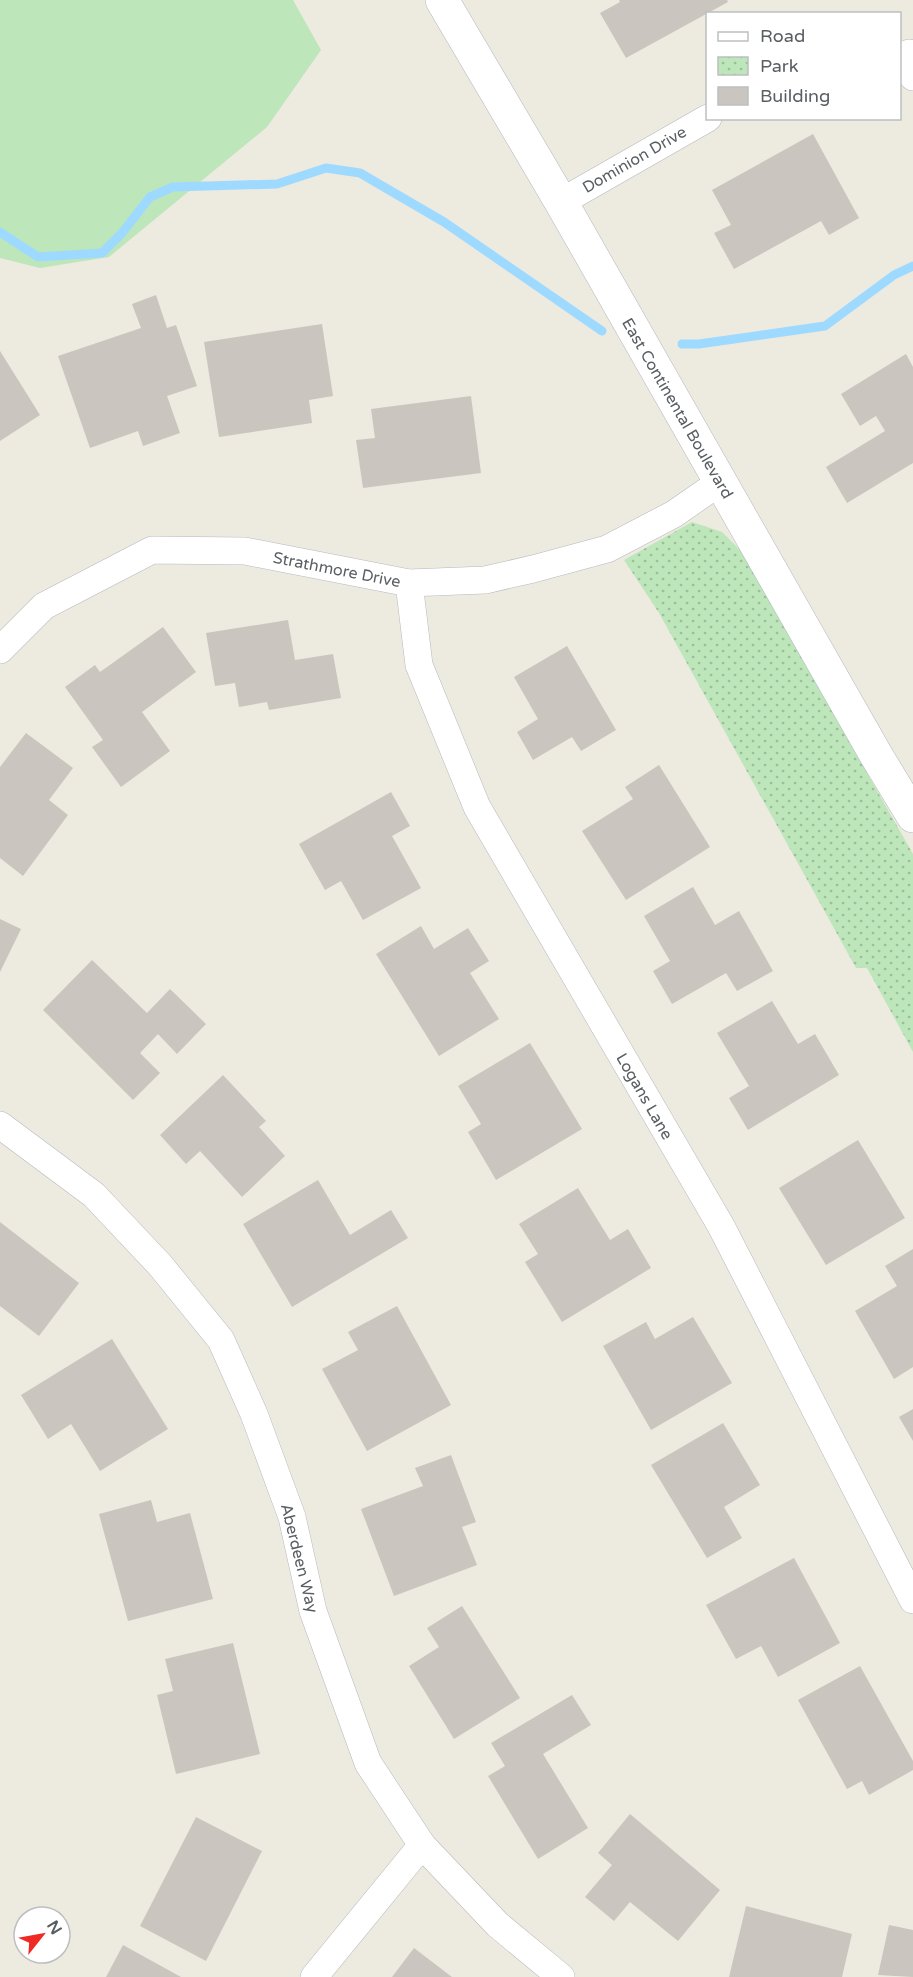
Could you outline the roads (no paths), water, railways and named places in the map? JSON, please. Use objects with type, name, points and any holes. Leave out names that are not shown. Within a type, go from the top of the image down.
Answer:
[{"type":"main road","name":"East Continental Boulevard","points":[[442,0],[561,202],[913,816]]},
{"type":"street","name":"Dominion Drive","points":[[561,202],[706,119]]},
{"type":"street","name":"Strathmore Drive","points":[[0,650],[45,606],[152,550],[245,550],[409,583],[485,580],[607,549],[674,514],[720,482]]},
{"type":"street","name":"Logans Lane","points":[[409,583],[419,665],[477,807],[721,1226],[913,1600]]},
{"type":"street","name":"Aberdeen Way","points":[[0,1125],[94,1195],[160,1265],[220,1340],[254,1414],[292,1517],[313,1611],[368,1762],[422,1845],[498,1925],[561,1977]]},
{"type":"street","points":[[314,1977],[422,1845]]},
{"type":"waterway","points":[[0,232],[38,257],[102,253],[122,233],[150,197],[173,187],[277,184],[326,168],[360,173],[444,222],[602,331]]},
{"type":"waterway","points":[[682,344],[699,344],[825,326],[894,275],[913,266]]}]
